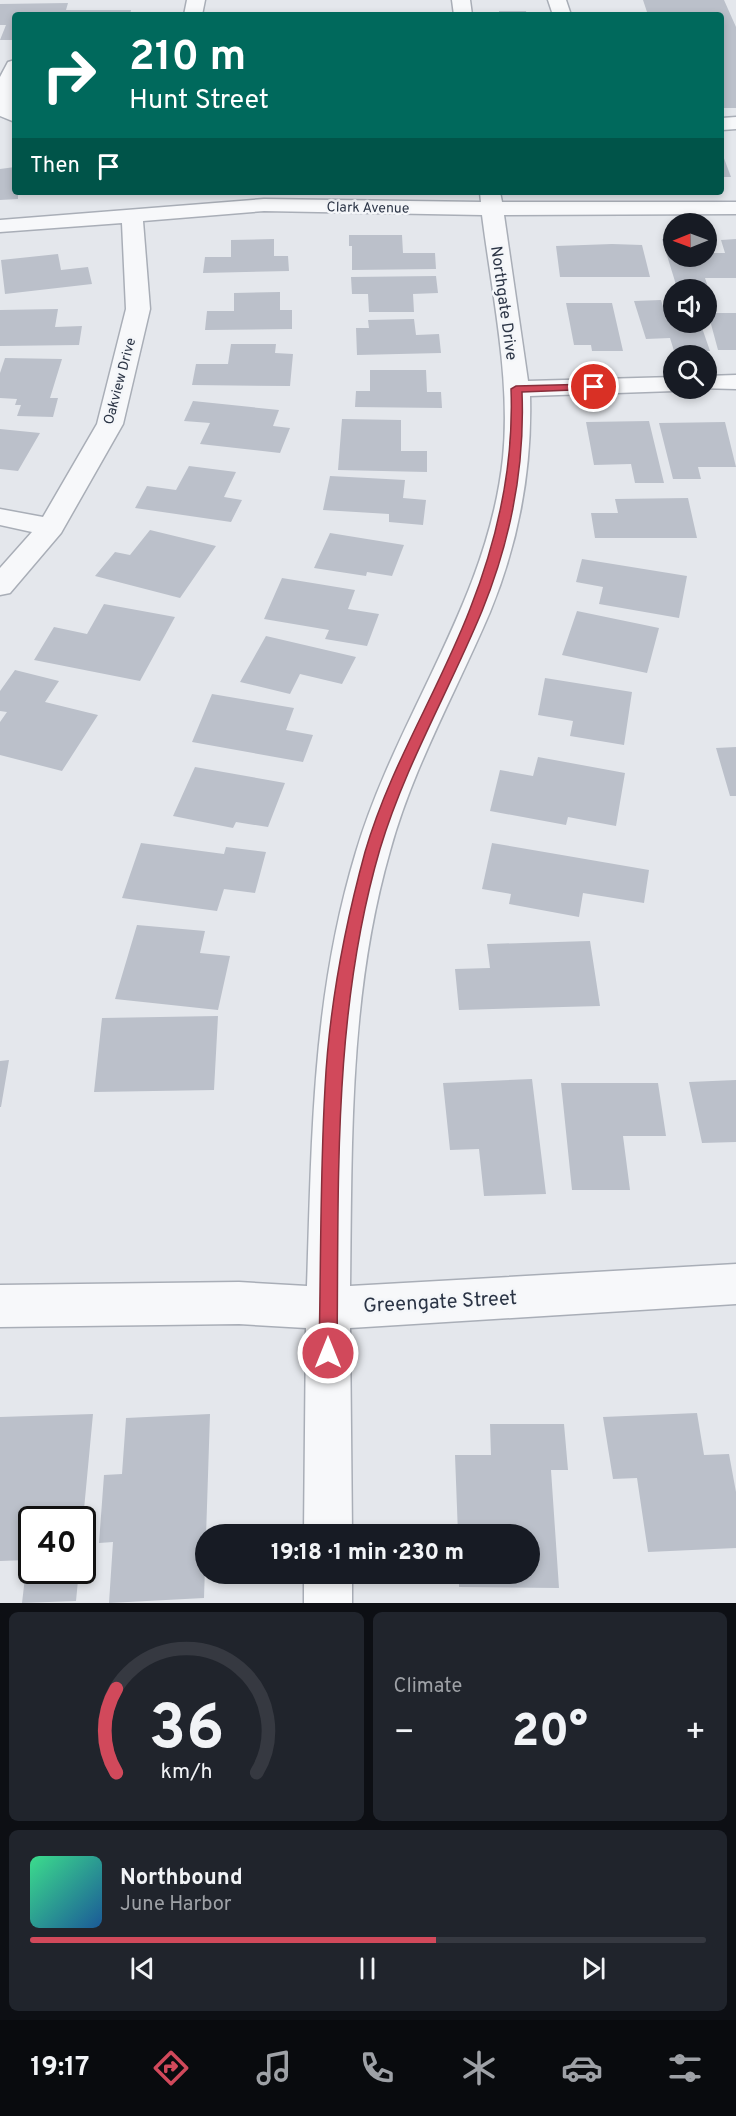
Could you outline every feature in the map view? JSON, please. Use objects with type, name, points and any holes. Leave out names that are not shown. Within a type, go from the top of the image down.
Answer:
[{"type":"street","points":[[12,72],[5,86],[2,110],[12,115]]},
{"type":"street","name":"Clark Avenue","points":[[0,226],[264,205],[492,200],[736,208]]},
{"type":"street","name":"Northgate Drive","points":[[328,1524],[328,1308],[333,1087],[341,1002],[354,922],[373,849],[394,787],[476,610],[502,533],[516,461],[518,430],[516,389],[492,200]]},
{"type":"street","name":"Oakview Drive","points":[[0,586],[51,527],[110,424],[138,309],[132,216]]},
{"type":"street","points":[[717,383],[736,382]]},
{"type":"street","points":[[516,389],[663,384]]},
{"type":"street","points":[[0,517],[51,527]]},
{"type":"street","name":"Greengate Street","points":[[0,1306],[239,1303],[328,1308],[736,1284]]},
{"type":"street","points":[[328,1584],[328,1603]]},
{"type":"building","points":[[643,0],[724,0],[736,27],[736,108],[724,108],[724,12],[647,12]]},
{"type":"building","points":[[68,3],[66,10],[131,10],[131,12],[12,12],[12,40],[0,40],[6,25],[0,25],[0,4]]},
{"type":"building","points":[[526,11],[526,12],[499,12]]},
{"type":"building","points":[[724,158],[731,177],[724,177]]},
{"type":"building","points":[[12,167],[12,195],[18,195],[18,199],[0,200],[0,169]]},
{"type":"building","points":[[349,235],[402,235],[403,253],[435,253],[436,269],[352,270],[352,246],[349,246]]},
{"type":"building","points":[[274,239],[274,256],[288,256],[289,271],[203,273],[205,257],[231,257],[231,240]]},
{"type":"building","points":[[736,239],[736,278],[674,279],[671,267],[717,267],[717,253],[725,253],[721,240]]},
{"type":"building","points":[[642,245],[650,277],[560,277],[556,246]]},
{"type":"building","points":[[58,254],[61,270],[88,267],[92,284],[5,294],[1,260]]},
{"type":"building","points":[[436,276],[438,293],[413,294],[414,312],[369,312],[368,294],[352,294],[351,277]]},
{"type":"building","points":[[280,292],[280,310],[292,310],[292,329],[205,330],[207,311],[234,311],[234,293]]},
{"type":"building","points":[[661,300],[663,333],[704,333],[708,345],[672,345],[670,338],[646,339],[634,301]]},
{"type":"building","points":[[566,303],[612,303],[623,351],[592,351],[591,345],[574,345]]},
{"type":"building","points":[[58,309],[55,327],[82,326],[79,345],[0,346],[0,310]]},
{"type":"building","points":[[717,313],[736,313],[736,350],[718,350],[713,333],[717,333]]},
{"type":"building","points":[[414,319],[416,335],[439,334],[441,353],[357,355],[356,328],[369,328],[368,320]]},
{"type":"building","points":[[231,344],[276,344],[275,353],[293,354],[290,386],[192,385],[196,364],[228,364]]},
{"type":"building","points":[[5,358],[62,359],[50,398],[58,398],[53,417],[17,416],[21,405],[15,405],[17,399],[0,398],[0,373]]},
{"type":"building","points":[[370,370],[426,370],[427,392],[441,392],[442,408],[355,407],[356,391],[370,391]]},
{"type":"building","points":[[193,401],[279,410],[273,426],[290,428],[280,453],[200,444],[210,423],[184,421]]},
{"type":"building","points":[[342,419],[401,420],[401,451],[427,451],[427,472],[338,470]]},
{"type":"building","points":[[649,421],[664,483],[635,483],[631,464],[594,465],[586,422]]},
{"type":"building","points":[[725,422],[736,467],[698,467],[701,479],[673,479],[659,423]]},
{"type":"building","points":[[0,429],[40,433],[18,471],[0,469]]},
{"type":"building","points":[[189,466],[236,472],[224,497],[242,500],[231,522],[135,508],[147,486],[176,490]]},
{"type":"building","points":[[330,476],[405,480],[403,498],[426,500],[423,525],[389,522],[389,514],[323,510]]},
{"type":"building","points":[[688,498],[697,538],[595,538],[591,513],[618,513],[615,499]]},
{"type":"building","points":[[150,530],[216,546],[180,598],[95,576],[115,552],[130,555]]},
{"type":"building","points":[[330,533],[404,545],[392,576],[367,572],[366,576],[314,568]]},
{"type":"building","points":[[582,559],[687,576],[679,618],[599,604],[603,587],[576,582]]},
{"type":"building","points":[[282,578],[355,590],[348,609],[379,614],[367,646],[325,639],[329,630],[264,619]]},
{"type":"building","points":[[104,604],[175,617],[140,681],[34,660],[54,627],[87,634]]},
{"type":"building","points":[[577,611],[659,628],[647,673],[562,655]]},
{"type":"building","points":[[266,636],[356,657],[342,684],[300,674],[290,694],[240,682]]},
{"type":"building","points":[[15,670],[59,681],[45,702],[98,715],[62,771],[0,755],[0,722],[7,712],[0,711],[0,691]]},
{"type":"building","points":[[545,678],[632,692],[624,745],[570,736],[573,721],[538,715]]},
{"type":"building","points":[[212,694],[294,708],[286,730],[313,735],[303,762],[192,742]]},
{"type":"building","points":[[736,747],[736,796],[730,796],[716,748]]},
{"type":"building","points":[[538,757],[625,773],[616,826],[568,817],[566,825],[490,811],[500,770],[533,776]]},
{"type":"building","points":[[195,767],[285,783],[268,827],[236,822],[233,828],[173,816]]},
{"type":"building","points":[[141,843],[224,854],[226,847],[266,852],[255,893],[224,889],[217,911],[122,898]]},
{"type":"building","points":[[492,843],[649,870],[644,903],[583,893],[579,917],[509,904],[511,894],[482,889]]},
{"type":"building","points":[[137,925],[205,931],[200,953],[230,956],[218,1010],[115,999]]},
{"type":"building","points":[[590,941],[600,1006],[459,1010],[455,969],[490,968],[487,944]]},
{"type":"building","points":[[218,1016],[214,1090],[94,1092],[102,1018]]},
{"type":"building","points":[[9,1060],[1,1107],[0,1107],[0,1061]]},
{"type":"building","points":[[532,1079],[546,1194],[484,1196],[479,1149],[450,1150],[443,1083]]},
{"type":"building","points":[[736,1080],[736,1142],[702,1143],[689,1082]]},
{"type":"building","points":[[561,1083],[658,1083],[666,1136],[623,1136],[630,1190],[572,1190]]},
{"type":"building","points":[[697,1413],[704,1455],[729,1454],[736,1492],[736,1548],[648,1552],[637,1478],[613,1479],[603,1417]]},
{"type":"building","points":[[93,1414],[84,1506],[18,1506],[18,1560],[0,1561],[0,1417]]},
{"type":"building","points":[[210,1414],[206,1524],[195,1524],[195,1584],[204,1584],[204,1598],[109,1603],[113,1542],[99,1543],[104,1475],[122,1474],[126,1418]]},
{"type":"building","points":[[490,1424],[564,1424],[568,1470],[551,1470],[559,1588],[459,1587],[459,1584],[540,1584],[540,1524],[458,1524],[455,1455],[491,1455]]},
{"type":"building","points":[[24,1584],[78,1584],[76,1601],[22,1603]]},
{"type":"route","points":[[328,1353],[333,1087],[341,1002],[354,922],[373,849],[394,787],[476,610],[502,533],[516,461],[518,430],[516,389],[594,387]]}]
